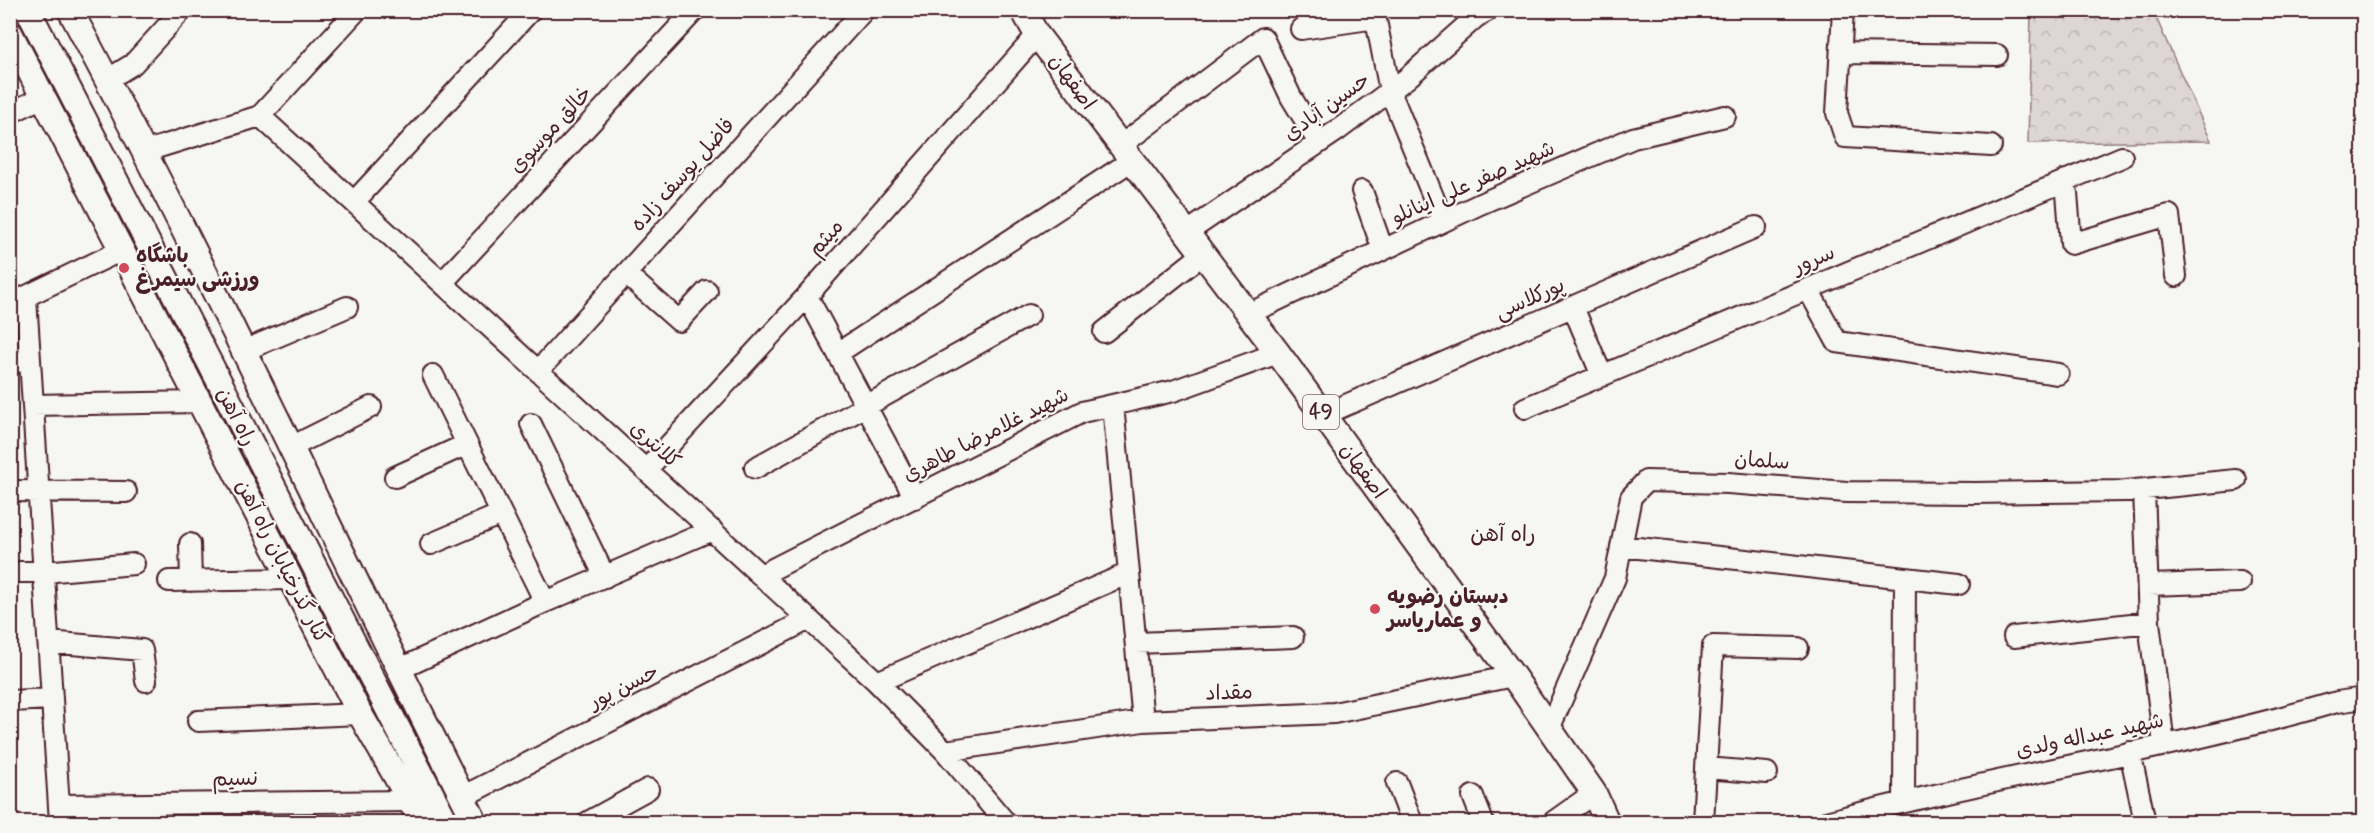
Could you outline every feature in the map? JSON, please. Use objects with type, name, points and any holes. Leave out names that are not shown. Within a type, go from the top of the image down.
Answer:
[{"type":"main road","points":[[32,19],[68,10]]},
{"type":"main road","name":"راه آهن","points":[[68,10],[107,80],[243,351],[475,822]]},
{"type":"main road","name":"اصفهان","points":[[1023,10],[1037,34],[1125,154],[1278,353],[1513,676],[1594,793],[1606,822]]},
{"type":"main road","name":"راه آهن","points":[[32,19],[416,805],[446,822]]},
{"type":"main road","name":"کنار گذرخیابان راه آهن","points":[[10,33],[360,714],[416,805]]},
{"type":"main road","points":[[462,797],[481,810],[492,822]]},
{"type":"main road","points":[[416,805],[422,822]]},
{"type":"street","points":[[107,80],[133,64],[182,10]]},
{"type":"street","points":[[143,152],[260,116],[357,10]]},
{"type":"street","points":[[354,202],[531,10]]},
{"type":"street","name":"خالق موسوی","points":[[442,283],[695,10]]},
{"type":"street","name":"فاضل یوسف زاده","points":[[538,371],[864,10]]},
{"type":"street","name":"حسین آبادی","points":[[1186,233],[1319,143],[1390,91],[1476,16],[1489,10]]},
{"type":"street","points":[[1843,10],[1837,113],[1845,137],[1990,146]]},
{"type":"street","points":[[1301,28],[1375,14],[1390,91],[1443,221]]},
{"type":"street","name":"میثم","points":[[646,470],[807,296],[1037,34]]},
{"type":"street","points":[[837,353],[1125,154],[1263,38],[1291,97],[1319,143]]},
{"type":"street","points":[[1841,53],[1997,55]]},
{"type":"street","points":[[10,114],[44,97]]},
{"type":"street","name":"کلانتری","points":[[260,116],[877,682],[945,751],[1005,822]]},
{"type":"street","name":"شهید صفر علی اینانلو","points":[[1248,314],[1443,221],[1633,138],[1725,116]]},
{"type":"street","name":"سرور","points":[[1525,408],[2122,157]]},
{"type":"street","points":[[2066,180],[2071,244],[2169,215],[2176,276]]},
{"type":"street","points":[[1362,191],[1383,250]]},
{"type":"street","name":"پورکلاسی","points":[[1323,416],[1755,227]]},
{"type":"street","points":[[60,814],[33,405],[20,361],[18,301],[122,250]]},
{"type":"street","points":[[1104,332],[1202,255]]},
{"type":"street","points":[[626,274],[679,321],[707,291]]},
{"type":"street","points":[[1808,289],[1837,342],[2058,374]]},
{"type":"street","points":[[807,296],[915,498]]},
{"type":"street","points":[[243,351],[347,307]]},
{"type":"street","points":[[1573,307],[1602,376]]},
{"type":"street","points":[[755,468],[1029,315]]},
{"type":"street","name":"شهید غلامرضا طاهری","points":[[761,575],[1082,412],[1173,392],[1278,353]]},
{"type":"street","points":[[434,375],[545,602]]},
{"type":"street","points":[[33,405],[200,402]]},
{"type":"street","points":[[1113,405],[1143,721]]},
{"type":"street","points":[[291,447],[371,407]]},
{"type":"street","points":[[531,424],[605,576]]},
{"type":"street","points":[[395,477],[467,444]]},
{"type":"street","name":"سلمان","points":[[1549,729],[1615,578],[1631,497],[1646,481],[1728,483],[1847,492],[1976,493],[2144,490],[2236,480]]},
{"type":"street","points":[[2144,490],[2150,622],[2164,745]]},
{"type":"street","points":[[10,491],[126,492]]},
{"type":"street","points":[[430,544],[501,514]]},
{"type":"street","points":[[400,669],[545,602],[712,530]]},
{"type":"street","points":[[190,544],[191,581]]},
{"type":"street","points":[[1621,546],[1959,584]]},
{"type":"street","points":[[10,572],[44,572],[134,564]]},
{"type":"street","points":[[877,682],[1129,573]]},
{"type":"street","points":[[1904,802],[1905,578]]},
{"type":"street","points":[[169,581],[291,579]]},
{"type":"street","points":[[2148,585],[2240,582]]},
{"type":"street","name":"حسن پور","points":[[462,797],[808,619]]},
{"type":"street","points":[[2014,637],[2150,622]]},
{"type":"street","points":[[1136,643],[1293,638]]},
{"type":"street","points":[[48,642],[142,650],[146,681]]},
{"type":"street","points":[[1702,822],[1713,646],[1798,648]]},
{"type":"street","name":"مقداد","points":[[945,751],[1143,721],[1334,713],[1513,676]]},
{"type":"street","name":"شهید عبداله ولدی","points":[[1826,822],[1859,818],[1904,802],[2164,745],[2337,702],[2364,698]]},
{"type":"street","points":[[10,701],[52,699]]},
{"type":"street","points":[[198,721],[360,714]]},
{"type":"street","points":[[2130,752],[2145,822]]},
{"type":"street","points":[[1706,768],[1767,773]]},
{"type":"street","points":[[1397,783],[1412,822]]},
{"type":"street","points":[[588,822],[648,789]]},
{"type":"street","points":[[1553,822],[1594,793]]},
{"type":"street","points":[[1473,796],[1483,822]]},
{"type":"street","name":"نسیم","points":[[60,814],[416,805]]},
{"type":"green space","points":[[2031,11],[2153,11],[2211,141],[2028,143]]},
{"type":"place","name":"باشگاه ورزشی سیمرغ","points":[[124,268]]},
{"type":"place","name":"دبستان رضویه و عماریاسر","points":[[1375,609]]},
{"type":"district","name":"راه آهن","points":[[1503,535]]}]
